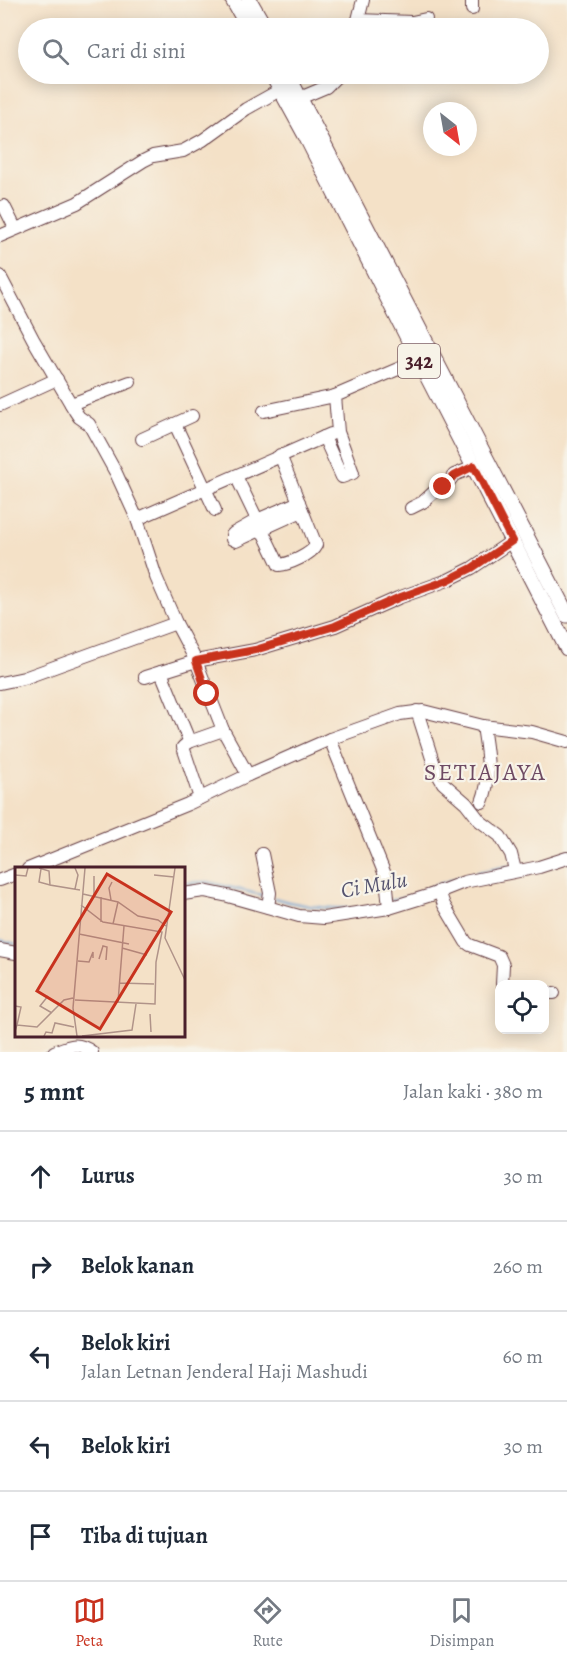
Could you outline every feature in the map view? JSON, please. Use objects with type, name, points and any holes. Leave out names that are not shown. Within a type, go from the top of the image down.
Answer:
[{"type":"main road","points":[[233,0],[249,18]]},
{"type":"main road","points":[[249,0],[255,18]]},
{"type":"main road","name":"342","points":[[277,84],[306,136],[567,648]]},
{"type":"main road","name":"342","points":[[292,84],[567,615]]},
{"type":"street","points":[[358,18],[363,0]]},
{"type":"street","points":[[300,98],[329,84]]},
{"type":"street","points":[[0,236],[77,203],[153,156],[183,151],[246,109],[280,90]]},
{"type":"street","points":[[4,206],[15,228]]},
{"type":"street","points":[[0,276],[71,404],[96,434],[137,519],[156,577],[196,661],[223,730],[248,775]]},
{"type":"street","points":[[264,411],[335,396],[419,360]]},
{"type":"street","points":[[0,405],[57,379]]},
{"type":"street","points":[[71,404],[130,382]]},
{"type":"street","points":[[324,437],[342,477],[353,473],[338,432],[335,396]]},
{"type":"street","points":[[142,439],[192,416]]},
{"type":"street","points":[[175,424],[215,510]]},
{"type":"street","points":[[137,519],[280,455],[338,432]]},
{"type":"street","points":[[236,476],[277,562],[281,565],[316,548],[280,455]]},
{"type":"street","points":[[411,508],[421,504],[454,476],[474,466]]},
{"type":"street","points":[[259,524],[301,506]]},
{"type":"street","points":[[145,677],[196,661],[255,650],[335,626],[398,598],[448,580],[472,568],[512,541]]},
{"type":"street","points":[[0,683],[24,678],[176,623]]},
{"type":"street","points":[[161,672],[189,741]]},
{"type":"street","points":[[417,711],[436,771],[443,783],[466,803],[480,821],[500,836],[509,848],[514,866]]},
{"type":"street","points":[[33,867],[200,798],[330,739],[386,718],[417,711],[483,726],[532,732],[567,742]]},
{"type":"street","points":[[482,802],[489,776],[483,726]]},
{"type":"street","points":[[200,798],[183,747],[189,741],[223,730]]},
{"type":"street","points":[[330,739],[383,867],[389,905]]},
{"type":"street","points":[[261,854],[269,900]]},
{"type":"street","points":[[184,894],[204,891],[269,900],[299,916],[316,918],[389,905],[435,893],[514,866],[538,867],[567,858]]},
{"type":"street","points":[[0,880],[15,874]]},
{"type":"street","points":[[435,893],[470,945],[499,956],[503,965],[502,980]]},
{"type":"street","points":[[0,950],[15,953]]},
{"type":"street","points":[[54,1052],[74,1045],[83,1045],[92,1052]]},
{"type":"waterway","name":"Ci Mulu","points":[[412,895],[460,877],[510,866]]},
{"type":"waterway","name":"Ci Mulu","points":[[184,883],[208,882],[265,896]]},
{"type":"waterway","name":"Ci Mulu","points":[[392,900],[404,897]]},
{"type":"waterway","name":"Ci Mulu","points":[[274,898],[312,906],[351,908]]},
{"type":"waterway","name":"Ci Mulu","points":[[0,940],[15,944]]},
{"type":"district","name":"SETIAJAYA","points":[[485,772]]},
{"type":"route","points":[[207,694],[196,661],[255,650],[335,626],[398,598],[448,580],[472,568],[512,541],[474,466],[454,476],[443,487]]}]
